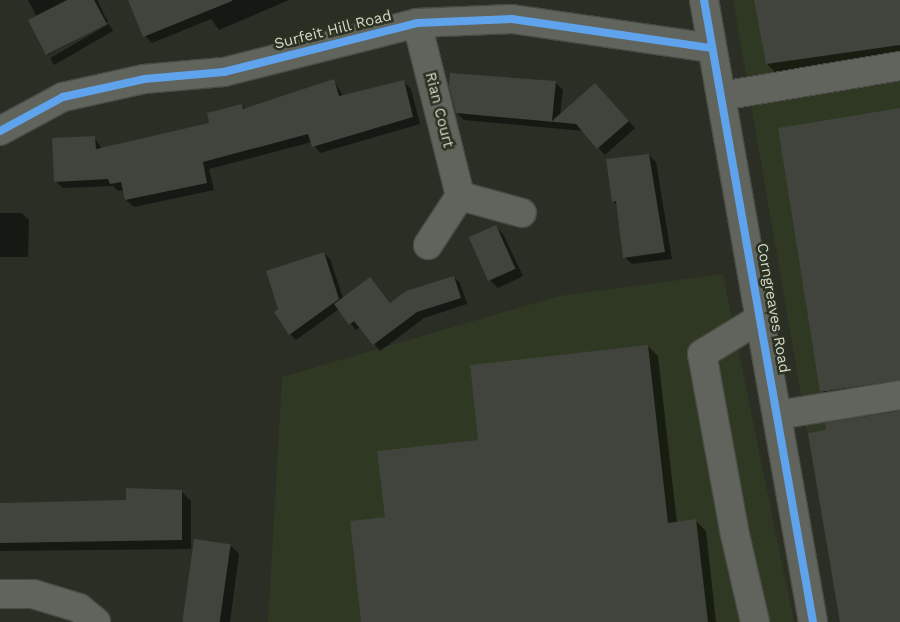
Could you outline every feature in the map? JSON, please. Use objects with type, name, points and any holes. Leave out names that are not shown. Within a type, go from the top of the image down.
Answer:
[{"type":"street","name":"Corngreaves Road","points":[[704,0],[814,622]]},
{"type":"street","name":"Surfeit Hill Road","points":[[1,129],[63,97],[144,79],[224,72],[417,23],[513,10],[712,48]]},
{"type":"street","name":"Rian Court","points":[[417,23],[460,196]]},
{"type":"street","points":[[721,96],[900,66]]},
{"type":"street","points":[[428,245],[460,196],[522,213]]},
{"type":"street","points":[[755,622],[735,535],[702,354],[761,318]]},
{"type":"street","points":[[778,414],[900,395]]},
{"type":"street","points":[[0,594],[33,594],[79,608],[96,622]]},
{"type":"shaded area","points":[[733,0],[900,0],[900,622],[840,622]]},
{"type":"shaded area","points":[[723,274],[794,622],[268,622],[282,377],[559,296]]},
{"type":"building","points":[[67,0],[94,0],[107,24],[46,55],[28,20]]},
{"type":"building","points":[[128,0],[232,0],[232,1],[143,37]]},
{"type":"building","points":[[754,0],[900,0],[900,45],[766,64]]},
{"type":"building","points":[[450,73],[556,81],[552,121],[595,83],[629,121],[597,149],[576,124],[456,113],[449,86]]},
{"type":"building","points":[[334,79],[339,96],[404,80],[413,117],[312,147],[308,134],[203,162],[207,183],[125,200],[121,182],[110,184],[108,179],[54,182],[52,138],[95,136],[96,149],[209,123],[207,113],[242,104],[243,109]]},
{"type":"building","points":[[900,108],[900,380],[820,392],[778,128]]},
{"type":"building","points":[[649,154],[665,252],[623,258],[616,201],[612,202],[606,159]]},
{"type":"building","points":[[496,225],[516,269],[488,281],[469,237]]},
{"type":"building","points":[[324,252],[339,299],[289,335],[274,312],[278,309],[266,271]]},
{"type":"building","points":[[454,276],[461,298],[417,312],[373,345],[354,321],[349,325],[334,304],[370,277],[390,303],[406,291]]},
{"type":"building","points":[[648,345],[668,523],[696,519],[708,622],[361,622],[350,521],[385,517],[377,451],[478,440],[470,365]]},
{"type":"building","points":[[900,411],[900,622],[840,622],[808,433],[826,430],[825,423]]},
{"type":"building","points":[[126,488],[182,490],[182,540],[0,543],[0,503],[126,500]]},
{"type":"building","points":[[194,539],[231,544],[220,622],[182,622]]},
{"type":"cycle path","points":[[704,0],[813,622]]},
{"type":"cycle path","points":[[0,131],[63,97],[144,79],[224,72],[417,23],[512,19],[712,48]]}]
